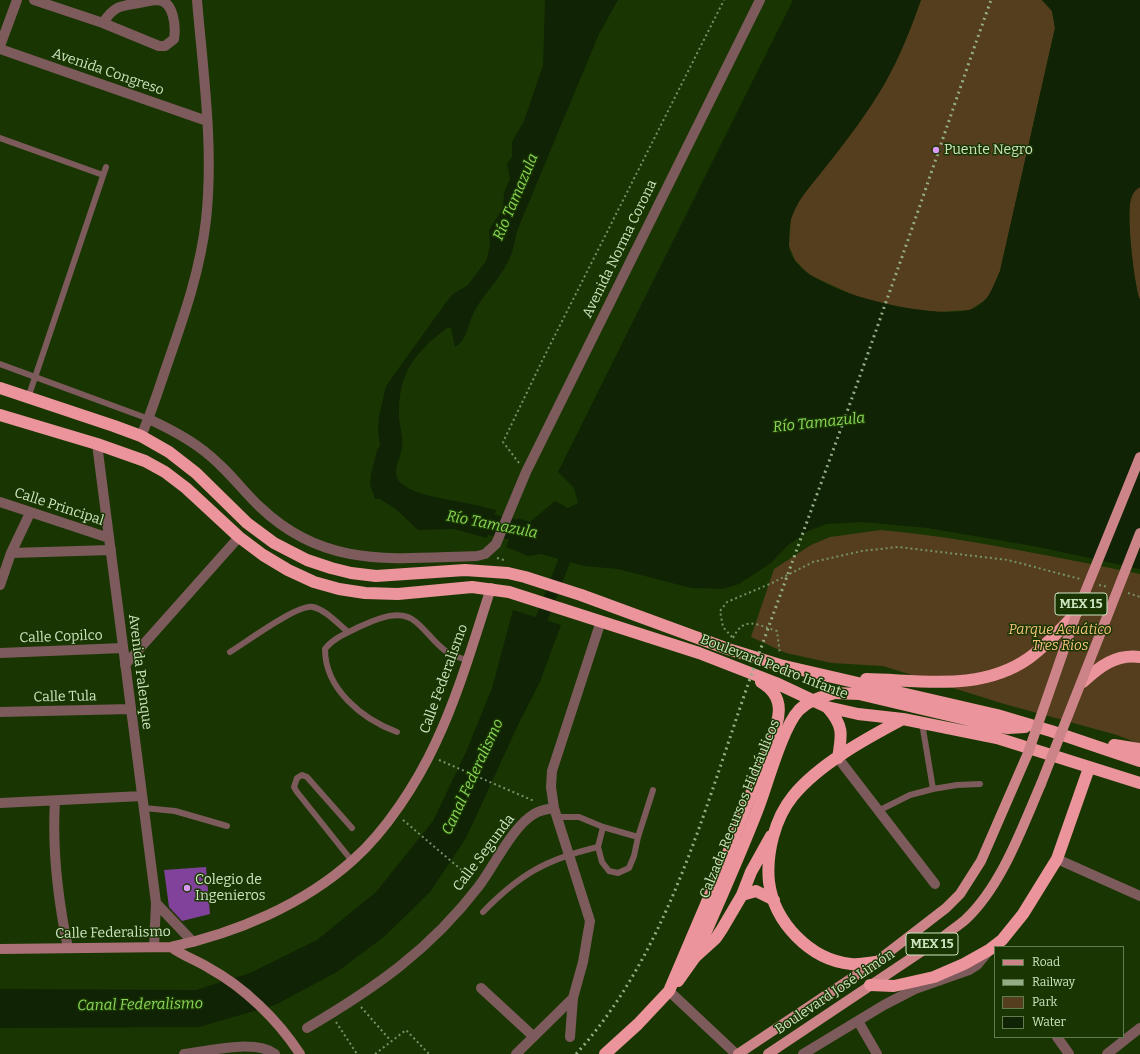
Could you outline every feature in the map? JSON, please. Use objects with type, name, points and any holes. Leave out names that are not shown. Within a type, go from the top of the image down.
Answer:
[{"type":"highway","name":"Boulevard Pedro Infante","points":[[0,388],[141,436],[169,452],[196,473],[247,523],[274,543],[313,562],[351,573],[376,576],[465,570],[501,572],[525,577],[730,644],[780,665],[989,713],[1027,727],[1051,731],[1140,761]]},
{"type":"highway","name":"Boulevard Pedro Infante","points":[[0,416],[97,444],[145,461],[165,472],[186,488],[239,537],[288,570],[314,582],[339,589],[365,593],[398,594],[472,587],[491,588],[601,621],[698,653],[776,683],[827,707],[858,714],[903,719],[997,738],[1140,783]]},
{"type":"highway","points":[[844,679],[952,682],[970,681],[998,675],[1015,667],[1040,650],[1077,612]]},
{"type":"highway","name":"Calzada Recursos Hidráulicos","points":[[669,991],[730,848],[768,750],[776,726],[779,705],[774,692],[769,687],[747,675],[698,653]]},
{"type":"highway","points":[[1083,682],[1098,667],[1107,662],[1125,656],[1140,657]]},
{"type":"highway","name":"Calzada Recursos Hidráulicos","points":[[605,1054],[638,1024],[669,991],[692,962],[756,814],[785,733],[792,719],[807,704],[816,699],[835,693],[865,695],[986,724],[1008,728],[1027,727]]},
{"type":"highway","points":[[827,707],[836,717],[842,731],[838,758]]},
{"type":"highway","points":[[692,962],[716,938],[742,895],[751,872],[794,795],[838,758],[866,739],[903,719]]},
{"type":"highway","points":[[1051,731],[1136,749]]},
{"type":"highway","points":[[995,946],[1024,914],[1057,859],[1090,768]]},
{"type":"highway","points":[[773,832],[769,882],[774,900],[791,931],[805,945],[836,961],[852,964],[876,962]]},
{"type":"highway","points":[[742,895],[756,891],[774,900]]},
{"type":"highway","points":[[870,985],[894,986],[934,977],[964,964],[992,949]]},
{"type":"main road","name":"MEX 15","points":[[1077,612],[1140,458]]},
{"type":"main road","name":"MEX 15","points":[[1083,682],[1140,533]]},
{"type":"main road","name":"Calle Federalismo","points":[[0,948],[171,947],[193,942],[264,916],[318,887],[352,860],[374,839],[395,812],[429,755],[450,709],[491,588]]},
{"type":"main road","name":"Boulevard José Limón","points":[[737,1054],[876,962],[946,908],[960,894],[981,861],[1028,753],[1077,612]]},
{"type":"main road","name":"Boulevard José Limón","points":[[768,1054],[943,937],[965,920],[980,902],[1004,865],[1041,784],[1083,682]]},
{"type":"main road","points":[[171,947],[184,956],[209,968],[236,986],[266,1012],[300,1054]]},
{"type":"street","points":[[0,46],[17,0]]},
{"type":"street","points":[[34,0],[103,23],[159,46],[165,46],[174,39],[175,33],[173,14],[165,2],[158,0],[117,7],[111,11],[103,23]]},
{"type":"street","points":[[141,436],[149,419],[185,314],[199,266],[206,219],[207,121],[197,0]]},
{"type":"street","name":"Avenida Norma Corona","points":[[149,419],[186,437],[204,450],[221,465],[260,507],[276,521],[299,537],[321,547],[340,553],[385,559],[478,556],[485,554],[496,544],[508,512],[526,472],[760,0]]},
{"type":"street","name":"Avenida Congreso","points":[[0,49],[207,121]]},
{"type":"street","name":"Avenida Palenque","points":[[97,444],[156,903],[154,947]]},
{"type":"street","name":"Calle Principal","points":[[0,502],[109,538]]},
{"type":"street","points":[[0,585],[7,556],[30,512]]},
{"type":"street","points":[[125,665],[239,537]]},
{"type":"street","points":[[7,556],[111,550]]},
{"type":"street","points":[[570,1038],[573,998],[583,962],[590,921],[555,813],[550,787],[552,771],[601,621]]},
{"type":"street","name":"Calle Copilco","points":[[0,653],[123,648]]},
{"type":"street","name":"Calle Tula","points":[[0,712],[131,709]]},
{"type":"street","points":[[838,758],[880,810],[935,884]]},
{"type":"street","points":[[0,803],[142,796]]},
{"type":"street","points":[[55,801],[53,825],[55,857],[62,919],[68,948]]},
{"type":"street","name":"Calle Segunda","points":[[307,1028],[355,1000],[413,957],[449,921],[479,886],[521,823],[541,810],[555,813]]},
{"type":"street","points":[[1057,859],[1140,896]]},
{"type":"street","points":[[156,903],[193,942]]},
{"type":"street","points":[[803,1054],[858,1021],[915,990],[969,970],[977,965],[992,949]]},
{"type":"street","points":[[481,988],[533,1036]]},
{"type":"street","points":[[669,991],[737,1054]]},
{"type":"street","points":[[516,1054],[573,998]]},
{"type":"street","points":[[858,1021],[877,1054]]},
{"type":"street","points":[[1107,1054],[1140,1028]]},
{"type":"street","points":[[1058,1038],[1069,1054]]},
{"type":"street","points":[[184,1054],[252,1046],[264,1048],[276,1054]]},
{"type":"lane","points":[[0,138],[103,175]]},
{"type":"lane","points":[[28,398],[106,167]]},
{"type":"lane","points":[[0,364],[34,378],[149,419]]},
{"type":"lane","points":[[230,652],[285,617],[307,607],[318,609],[348,632]]},
{"type":"lane","points":[[396,732],[372,722],[346,698],[334,679],[327,662],[325,649],[328,644],[348,632],[384,617],[402,616],[416,622],[443,649],[462,659],[467,659]]},
{"type":"lane","points":[[922,723],[933,789]]},
{"type":"lane","points":[[352,828],[307,777],[302,775],[297,778],[294,787],[297,792],[352,860]]},
{"type":"lane","points":[[880,810],[917,792],[957,785],[980,784]]},
{"type":"lane","points":[[603,826],[598,847],[605,868],[613,873],[624,872],[632,864],[638,837],[653,790]]},
{"type":"lane","points":[[144,808],[175,811],[227,826]]},
{"type":"lane","points":[[555,813],[579,817],[638,837]]},
{"type":"lane","points":[[482,912],[522,877],[552,861],[598,847]]},
{"type":"path","points":[[526,472],[503,442],[543,359],[724,0]]},
{"type":"path","points":[[730,644],[723,628],[720,611],[727,602],[813,562],[862,550],[898,547],[1008,560],[1084,580]]},
{"type":"path","points":[[1098,584],[1112,588]]},
{"type":"path","points":[[1126,592],[1140,597]]},
{"type":"path","points":[[730,644],[737,630],[746,623],[777,631],[780,665]]},
{"type":"path","points":[[443,762],[536,802]]},
{"type":"path","points":[[412,828],[466,872]]},
{"type":"path","points":[[355,1000],[391,1041]]},
{"type":"path","points":[[331,1015],[357,1054]]},
{"type":"path","points":[[375,1054],[406,1030],[429,1054]]},
{"type":"green space","points":[[921,0],[1042,0],[1052,11],[1055,28],[1000,271],[988,298],[970,310],[937,312],[898,307],[855,296],[808,274],[795,260],[789,246],[791,218],[800,199],[837,152],[885,83],[907,37]]},
{"type":"green space","points":[[1140,187],[1140,300],[1133,265],[1129,218],[1132,197],[1134,192]]},
{"type":"green space","name":"Parque Acuático Tres Rios","points":[[881,530],[914,533],[979,543],[1140,574],[1140,744],[1117,735],[1001,703],[883,666],[832,663],[786,653],[751,637],[774,569],[811,545],[830,537]]},
{"type":"water","points":[[545,0],[618,0],[599,34],[517,231],[508,263],[475,310],[463,340],[455,347],[451,328],[447,328],[431,341],[419,353],[409,368],[405,376],[401,392],[399,401],[399,416],[402,442],[396,471],[398,480],[402,484],[417,492],[437,498],[478,505],[496,510],[487,538],[454,529],[418,530],[397,510],[380,499],[375,499],[370,484],[377,450],[380,446],[378,431],[379,416],[386,386],[447,301],[454,293],[467,286],[486,261],[490,246],[489,230],[503,208],[504,193],[510,179],[507,164],[512,157],[512,142],[524,121],[543,65]]},
{"type":"water","points":[[793,0],[921,0],[900,53],[879,93],[858,125],[808,189],[795,209],[790,222],[789,230],[789,243],[794,260],[811,275],[835,288],[865,298],[896,306],[951,312],[969,310],[976,308],[981,304],[989,295],[1000,271],[1055,28],[1052,11],[1042,0],[1140,0],[1140,187],[1134,192],[1132,197],[1129,218],[1133,265],[1140,300],[1140,569],[1033,546],[927,528],[862,522],[827,524],[808,531],[788,545],[771,563],[739,584],[723,589],[691,588],[618,569],[584,566],[541,554],[528,556],[506,547],[518,518],[530,522],[555,501],[568,508],[578,503],[574,488],[558,472]]},
{"type":"water","points":[[513,610],[561,625],[540,682],[519,723],[466,838],[430,892],[385,936],[337,972],[275,1005],[199,1027],[0,1028],[0,989],[196,990],[250,973],[317,940],[376,892],[433,821],[466,752],[492,688]]},
{"type":"building","name":"Colegio de Ingenieros","points":[[206,867],[210,914],[182,921],[169,907],[164,870]]},
{"type":"waterway","name":"Río Tamazula","points":[[463,518],[540,536]]},
{"type":"waterway","name":"Canal Federalismo","points":[[536,633],[570,546]]},
{"type":"railway","points":[[576,1054],[609,1012],[638,967],[662,919],[684,868],[738,712],[913,227],[991,0]]},
{"type":"place","name":"Puente Negro","points":[[936,150]]},
{"type":"place","name":"Colegio de Ingenieros","points":[[187,888]]}]
